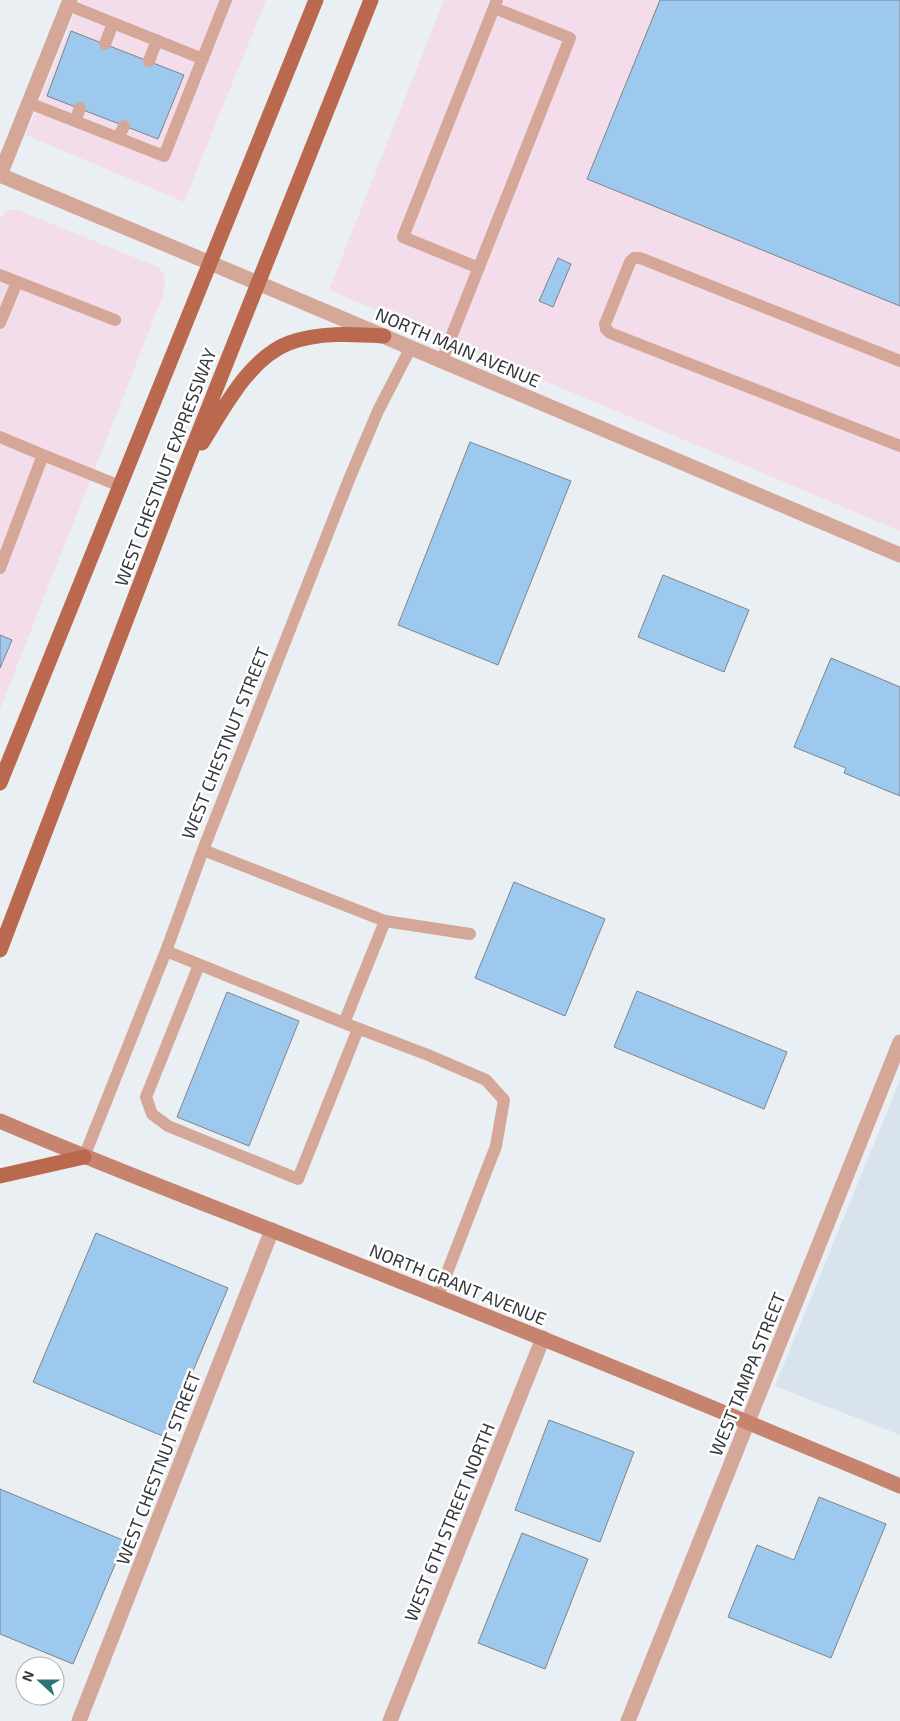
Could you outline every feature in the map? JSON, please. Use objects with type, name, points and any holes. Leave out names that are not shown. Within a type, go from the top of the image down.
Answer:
[{"type":"main road","name":"WEST CHESTNUT EXPRESSWAY","points":[[0,784],[316,0]]},
{"type":"main road","name":"WEST CHESTNUT EXPRESSWAY","points":[[0,950],[182,474],[371,0]]},
{"type":"main road","points":[[182,474],[242,383],[256,365],[272,352],[288,344],[331,335],[384,336]]},
{"type":"main road","name":"NORTH GRANT AVENUE","points":[[0,1121],[84,1157],[543,1338],[900,1486]]},
{"type":"main road","points":[[0,1176],[84,1157]]},
{"type":"street","points":[[0,175],[69,2]]},
{"type":"street","name":"NORTH MAIN AVENUE","points":[[0,175],[900,555]]},
{"type":"street","name":"WEST TAMPA STREET","points":[[628,1721],[900,1042]]},
{"type":"street","name":"WEST CHESTNUT STREET","points":[[79,1721],[272,1230]]},
{"type":"street","name":"WEST 6TH STREET NORTH","points":[[390,1721],[543,1338]]},
{"type":"lane","points":[[28,103],[164,156],[226,0]]},
{"type":"lane","points":[[69,2],[113,23],[203,59]]},
{"type":"lane","points":[[442,360],[479,268],[570,38],[496,4],[402,237],[479,268]]},
{"type":"lane","points":[[105,44],[113,23]]},
{"type":"lane","points":[[148,61],[157,40]]},
{"type":"lane","points":[[75,122],[80,108]]},
{"type":"lane","points":[[118,138],[124,126]]},
{"type":"lane","points":[[900,361],[640,258],[634,258],[630,262],[605,324],[606,330],[610,333],[900,446]]},
{"type":"lane","points":[[0,275],[116,320]]},
{"type":"lane","points":[[0,323],[17,282]]},
{"type":"lane","name":"WEST CHESTNUT STREET","points":[[84,1157],[350,477],[378,411],[411,347]]},
{"type":"lane","points":[[0,437],[120,486]]},
{"type":"lane","points":[[0,568],[43,455]]},
{"type":"lane","points":[[203,850],[385,921],[470,934]]},
{"type":"lane","points":[[344,1023],[385,921]]},
{"type":"lane","points":[[166,951],[344,1023],[428,1054],[486,1080],[504,1100],[496,1146],[438,1296]]},
{"type":"lane","points":[[199,965],[146,1097],[152,1114],[168,1126],[298,1179],[358,1028]]},
{"type":"shaded area","points":[[80,0],[266,0],[184,202],[26,135]]},
{"type":"shaded area","points":[[444,0],[900,0],[900,531],[329,290]]},
{"type":"shaded area","points":[[7,210],[18,210],[158,267],[164,274],[165,285],[162,298],[0,709],[0,218]]},
{"type":"shaded area","points":[[900,1080],[900,1435],[775,1386]]},
{"type":"building","points":[[660,0],[900,0],[900,306],[587,179]]},
{"type":"building","points":[[71,31],[184,75],[158,139],[47,96]]},
{"type":"building","points":[[558,258],[571,264],[553,307],[539,301]]},
{"type":"building","points":[[470,442],[571,481],[498,665],[398,625]]},
{"type":"building","points":[[663,575],[749,610],[724,672],[638,637]]},
{"type":"building","points":[[0,635],[12,640],[0,668]]},
{"type":"building","points":[[831,658],[900,687],[900,796],[844,773],[846,768],[794,747]]},
{"type":"building","points":[[514,882],[605,919],[565,1016],[475,978]]},
{"type":"building","points":[[637,991],[787,1052],[764,1109],[614,1047]]},
{"type":"building","points":[[227,992],[299,1021],[249,1146],[177,1117]]},
{"type":"building","points":[[96,1233],[228,1288],[165,1437],[33,1382]]},
{"type":"building","points":[[549,1420],[634,1452],[600,1542],[515,1510]]},
{"type":"building","points":[[0,1489],[125,1541],[73,1664],[65,1661],[65,1656],[54,1656],[0,1634]]},
{"type":"building","points":[[819,1497],[886,1524],[831,1658],[728,1617],[757,1545],[794,1560]]},
{"type":"building","points":[[522,1533],[588,1559],[545,1669],[478,1643]]}]
